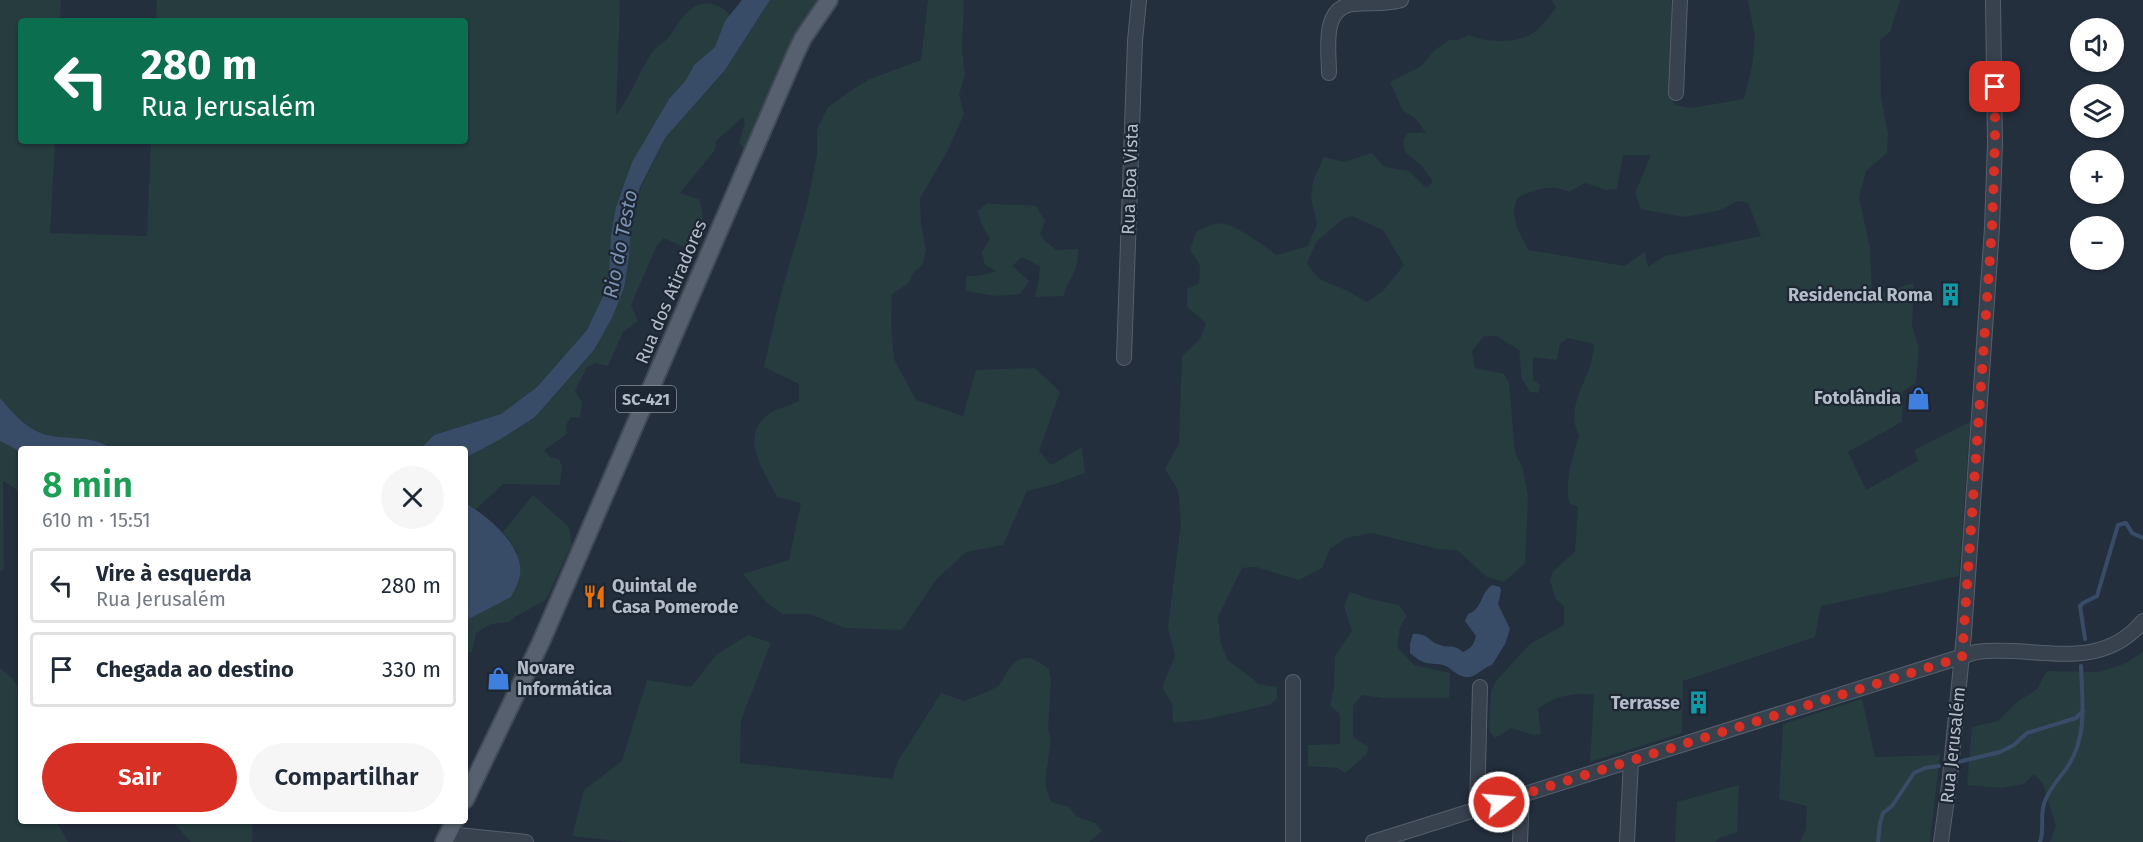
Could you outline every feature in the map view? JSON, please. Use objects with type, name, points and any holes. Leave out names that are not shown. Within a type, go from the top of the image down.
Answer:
[{"type":"main road","name":"Rua dos Atiradores","points":[[468,794],[541,642],[795,55],[803,38],[829,0]]},
{"type":"street","name":"Rua Boa Vista","points":[[1124,358],[1138,0]]},
{"type":"street","points":[[1329,73],[1329,27],[1332,16],[1338,9],[1353,4],[1390,3],[1401,0]]},
{"type":"street","points":[[1676,93],[1680,0]]},
{"type":"street","name":"Rua Jerusalém","points":[[1941,842],[1962,657],[1982,387],[1994,189],[1994,0]]},
{"type":"street","points":[[1373,842],[1408,836],[1522,794],[1962,657],[1988,651],[2053,654],[2101,651],[2133,634],[2143,621]]},
{"type":"street","points":[[1293,682],[1293,842]]},
{"type":"street","points":[[1477,809],[1480,687]]},
{"type":"street","points":[[1627,842],[1631,760]]},
{"type":"street","points":[[1520,842],[1522,794]]},
{"type":"street","points":[[449,832],[526,842]]},
{"type":"green space","points":[[0,0],[61,0],[60,18],[18,18],[18,144],[55,144],[50,233],[147,236],[151,144],[468,144],[468,18],[156,18],[157,0],[620,0],[616,115],[646,62],[668,38],[685,14],[697,6],[712,4],[722,8],[730,16],[725,22],[715,47],[694,65],[686,80],[669,99],[632,162],[616,207],[611,235],[609,271],[604,294],[587,330],[537,387],[501,414],[434,435],[423,446],[108,446],[96,441],[40,433],[21,420],[0,398]]},
{"type":"green space","points":[[770,0],[819,0],[802,25],[745,152],[739,142],[745,123],[743,117],[716,141],[715,150],[680,193],[700,200],[705,233],[694,252],[664,238],[657,245],[631,305],[638,321],[623,332],[608,366],[596,363],[587,367],[575,391],[582,402],[580,418],[571,417],[566,425],[567,434],[544,450],[550,457],[559,459],[562,468],[560,485],[503,484],[476,509],[468,505],[468,456],[535,417],[594,350],[612,318],[624,288],[631,222],[641,187],[665,138],[725,70]]},
{"type":"green space","points":[[928,0],[964,0],[962,52],[965,75],[959,95],[964,114],[947,152],[920,198],[921,225],[926,249],[923,264],[913,273],[908,284],[892,294],[891,326],[894,359],[916,400],[963,416],[976,370],[1035,368],[1060,392],[1039,451],[1051,465],[1082,447],[1085,473],[1027,491],[1003,545],[966,552],[936,580],[902,630],[845,628],[810,614],[782,614],[767,603],[743,574],[789,560],[801,503],[777,497],[757,457],[755,436],[758,426],[768,414],[799,401],[799,384],[764,367],[780,297],[807,205],[817,155],[817,129],[828,107],[852,90],[870,79],[921,60]]},
{"type":"green space","points":[[1552,0],[1671,0],[1669,90],[1675,105],[1691,108],[1744,99],[1752,66],[1755,37],[1748,0],[1900,0],[1890,32],[1880,40],[1881,98],[1888,134],[1887,153],[1866,171],[1859,197],[1870,248],[1872,295],[1914,283],[1912,325],[1919,348],[1916,383],[1903,391],[1902,422],[1848,452],[1866,490],[1918,461],[1914,450],[1970,422],[1959,576],[1821,606],[1815,637],[1683,681],[1682,733],[1590,762],[1594,695],[1579,694],[1558,698],[1538,709],[1541,734],[1534,735],[1511,728],[1495,738],[1489,731],[1491,691],[1496,681],[1530,644],[1564,625],[1564,606],[1556,600],[1550,581],[1553,571],[1575,552],[1578,507],[1569,503],[1568,494],[1572,461],[1579,436],[1574,417],[1577,399],[1591,363],[1594,344],[1568,338],[1560,344],[1557,360],[1533,357],[1533,380],[1540,385],[1538,393],[1530,392],[1522,379],[1519,350],[1497,336],[1484,336],[1472,351],[1475,368],[1504,374],[1509,383],[1515,453],[1523,469],[1528,497],[1525,563],[1504,582],[1487,577],[1457,550],[1438,549],[1372,533],[1346,538],[1330,549],[1322,568],[1299,580],[1256,567],[1242,568],[1218,617],[1221,644],[1228,660],[1259,684],[1277,687],[1277,699],[1269,705],[1208,719],[1173,723],[1172,704],[1162,687],[1175,656],[1168,627],[1181,523],[1178,490],[1165,469],[1179,443],[1182,356],[1200,339],[1206,323],[1187,307],[1187,289],[1199,283],[1200,265],[1190,250],[1196,232],[1216,224],[1229,225],[1277,255],[1308,246],[1317,224],[1311,198],[1313,181],[1324,157],[1344,162],[1372,153],[1384,167],[1409,171],[1426,188],[1433,182],[1422,166],[1405,152],[1403,141],[1408,133],[1426,133],[1415,118],[1403,111],[1390,82],[1420,67],[1435,50],[1449,40],[1458,40],[1469,35],[1495,41],[1522,38],[1537,30],[1556,8]],"holes":[[[1623,155],[1651,155],[1635,193],[1641,209],[1684,217],[1721,210],[1738,201],[1748,203],[1761,236],[1665,256],[1648,267],[1645,252],[1624,266],[1528,250],[1515,218],[1517,198],[1536,190],[1549,188],[1569,192],[1585,183],[1607,190],[1617,189]],[[1352,216],[1383,230],[1404,265],[1383,291],[1367,302],[1321,280],[1307,263],[1317,241],[1343,219]]]},
{"type":"green space","points":[[988,203],[1036,206],[1045,221],[1040,234],[1044,240],[1056,250],[1078,249],[1076,268],[1063,296],[1035,297],[1040,266],[1022,257],[1012,266],[1029,281],[1020,294],[995,296],[966,291],[966,276],[978,276],[997,271],[985,265],[982,252],[990,239],[977,211]]},
{"type":"green space","points":[[0,441],[18,450],[18,490],[3,481],[4,569],[0,571]]},
{"type":"green space","points":[[533,495],[569,527],[572,544],[546,600],[509,622],[491,624],[476,633],[472,652],[468,651],[468,619],[482,612],[518,553],[503,532]]},
{"type":"green space","points":[[1350,592],[1399,605],[1407,616],[1400,627],[1397,647],[1414,665],[1450,673],[1449,698],[1384,698],[1362,695],[1353,706],[1353,737],[1368,747],[1367,754],[1345,773],[1338,768],[1308,766],[1308,745],[1340,744],[1340,714],[1330,705],[1334,688],[1335,656],[1352,631],[1344,606]]},
{"type":"green space","points":[[748,635],[771,643],[741,720],[740,763],[892,779],[898,761],[941,693],[964,701],[999,685],[1014,663],[1024,658],[1033,659],[1049,669],[1051,679],[1048,730],[1051,738],[1045,784],[1051,802],[1069,807],[1077,817],[1095,823],[1102,831],[1089,842],[628,842],[572,836],[584,790],[622,761],[647,680],[691,687],[716,655]]},
{"type":"green space","points":[[2143,652],[2143,842],[2050,842],[2056,826],[2043,784],[2034,774],[2024,784],[2001,788],[1967,785],[1972,727],[1998,721],[2017,702],[2037,689],[2047,671],[2100,672],[2126,663]]},
{"type":"green space","points":[[0,668],[12,678],[18,687],[18,824],[58,824],[68,842],[0,842]]},
{"type":"green space","points":[[1862,699],[1875,757],[1940,755],[1930,842],[1800,842],[1806,829],[1807,806],[1779,799],[1783,724]]},
{"type":"green space","points":[[1739,785],[1737,832],[1717,839],[1716,842],[1675,842],[1677,802]]},
{"type":"green space","points":[[175,824],[253,824],[252,842],[191,842]]},
{"type":"water","name":"Rio do Testo","points":[[742,0],[770,0],[725,70],[665,138],[640,187],[631,222],[624,288],[612,318],[594,350],[535,417],[501,439],[468,456],[468,446],[423,446],[434,435],[501,414],[537,387],[587,330],[604,294],[609,271],[611,235],[616,207],[632,162],[669,99],[686,80],[694,65],[715,47],[725,21]]},
{"type":"water","points":[[0,398],[21,420],[40,433],[96,441],[108,446],[18,446],[18,450],[0,441]]},
{"type":"water","points":[[468,505],[494,524],[516,553],[520,564],[520,575],[511,597],[468,619]]},
{"type":"water","points":[[1492,585],[1500,587],[1498,604],[1510,629],[1505,644],[1492,665],[1473,676],[1464,677],[1446,666],[1423,662],[1410,653],[1413,634],[1425,636],[1436,643],[1463,652],[1470,648],[1476,636],[1465,621],[1468,614],[1479,605],[1485,592]]},
{"type":"waterway","points":[[2085,639],[2080,606],[2097,596],[2118,525],[2126,523],[2132,533],[2143,538]]},
{"type":"waterway","points":[[2040,842],[2045,801],[2052,787],[2068,766],[2079,742],[2083,705],[2081,666]]},
{"type":"waterway","points":[[1958,762],[2000,752],[2014,745],[2027,733],[2076,718],[2083,711]]},
{"type":"waterway","points":[[1878,842],[1883,813],[1892,806],[1914,773],[1925,768],[1939,766]]},
{"type":"place","name":"Residencial Roma","points":[[1951,295]]},
{"type":"place","name":"Fotolândia","points":[[1919,398]]},
{"type":"place","name":"Quintal de Casa Pomerode","points":[[594,596]]},
{"type":"place","name":"Novare Informática","points":[[499,678]]},
{"type":"place","name":"Terrasse","points":[[1698,703]]},
{"type":"route","points":[[1499,802],[1962,657],[1992,228],[1995,87]]}]
